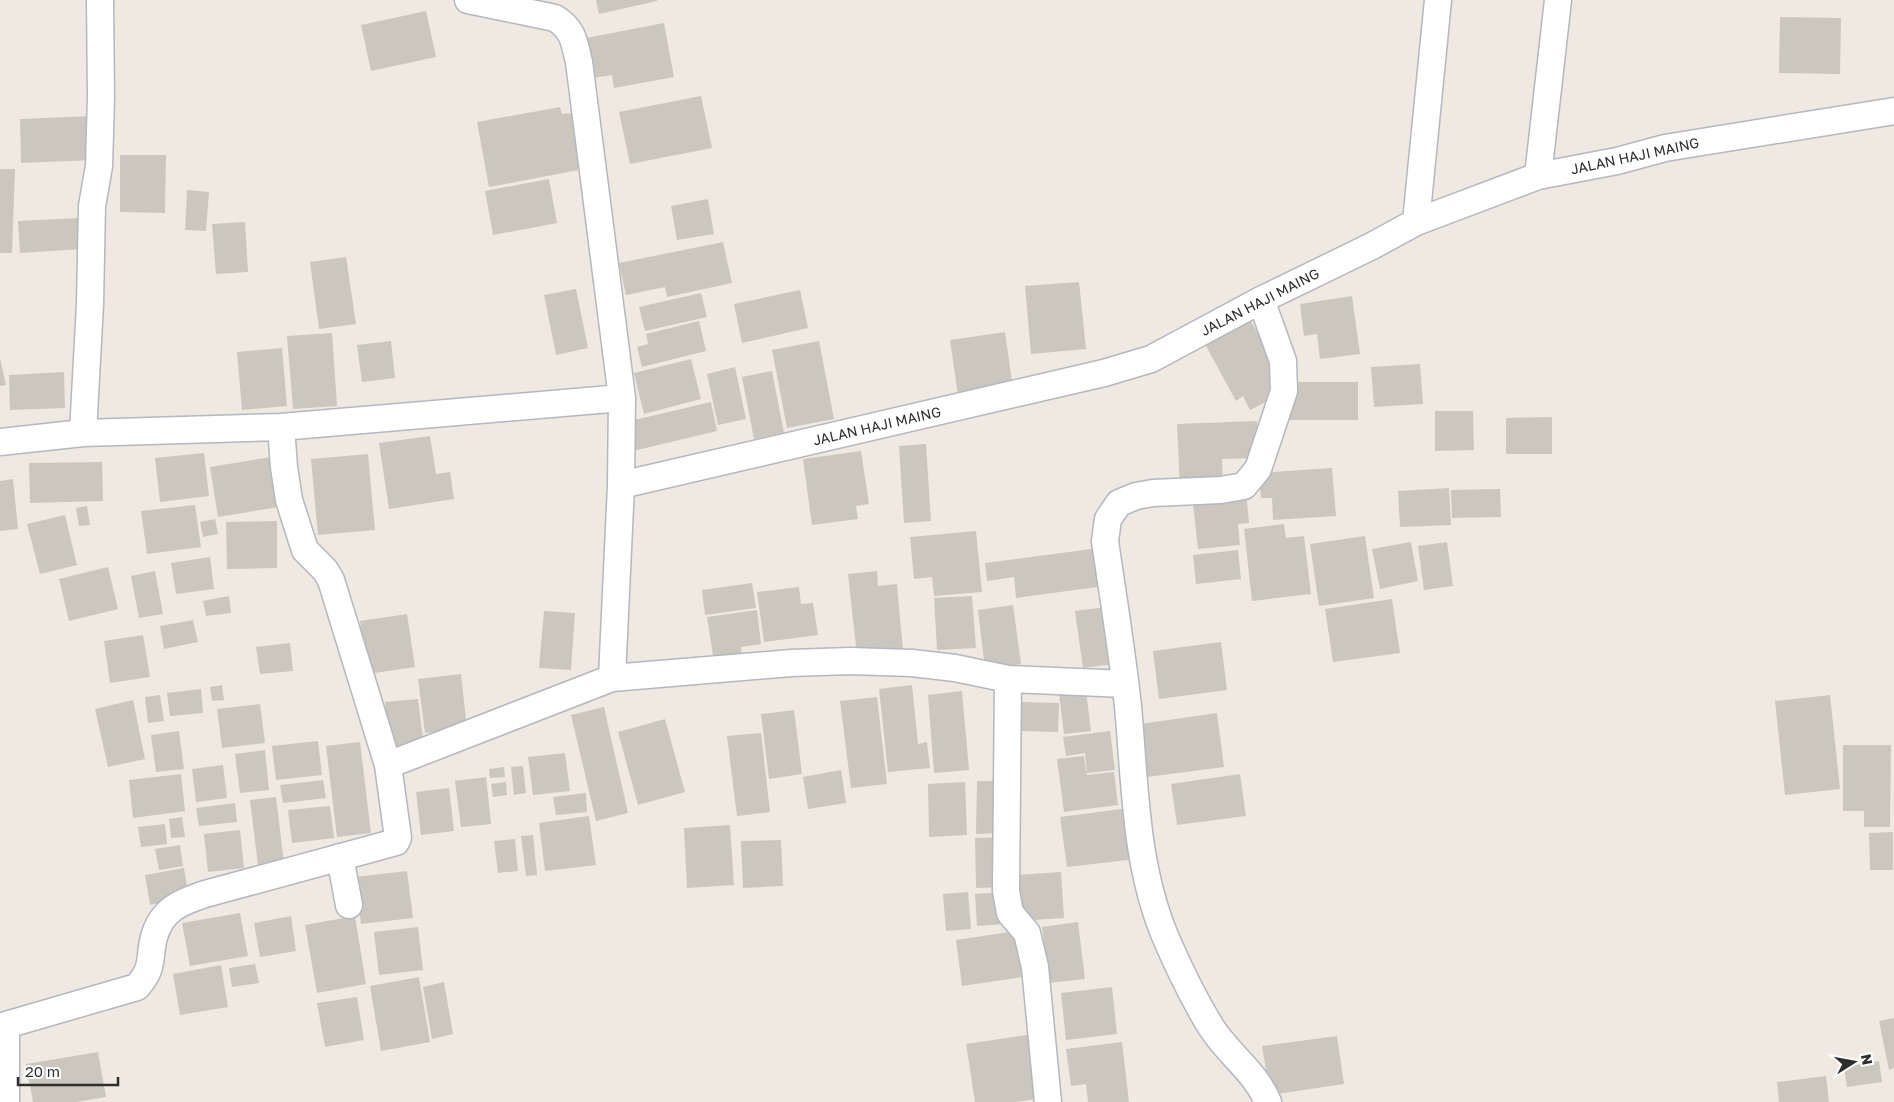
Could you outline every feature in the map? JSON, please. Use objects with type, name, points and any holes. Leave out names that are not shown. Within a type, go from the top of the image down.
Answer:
[{"type":"street","points":[[83,433],[90,304],[92,206],[99,166],[100,0]]},
{"type":"street","points":[[468,0],[555,18],[566,25],[573,39],[579,62],[622,398],[621,485],[612,678]]},
{"type":"street","points":[[1416,222],[1438,0]]},
{"type":"street","points":[[1538,176],[1558,0]]},
{"type":"street","name":"JALAN HAJI MAING","points":[[621,485],[1104,374],[1151,359],[1261,300],[1372,246],[1416,222],[1538,176],[1617,161],[1665,148],[1894,111]]},
{"type":"street","points":[[1261,300],[1283,361],[1284,391],[1258,469],[1244,486],[1220,490],[1153,493],[1136,496],[1119,503],[1108,519],[1105,541],[1125,684],[1141,848],[1150,893],[1165,936],[1211,1028],[1249,1071],[1263,1090],[1268,1102]]},
{"type":"street","points":[[0,442],[83,433],[281,427],[622,398]]},
{"type":"street","points":[[6,1102],[3,1025],[137,987],[146,976],[152,960],[154,936],[166,914],[176,905],[205,894],[396,842],[398,838],[388,765],[331,580],[326,570],[305,550],[289,500],[281,427]]},
{"type":"street","points":[[388,765],[612,678],[792,663],[850,661],[912,663],[955,668],[1008,679],[1125,684]]},
{"type":"street","points":[[1008,679],[1006,891],[1010,913],[1027,933],[1034,959],[1048,1102]]},
{"type":"street","points":[[340,857],[349,904]]},
{"type":"building","points":[[596,0],[657,0],[657,1],[599,14]]},
{"type":"building","points":[[426,11],[436,57],[371,71],[361,25]]},
{"type":"building","points":[[1780,17],[1841,18],[1840,74],[1779,73]]},
{"type":"building","points":[[664,23],[674,77],[614,88],[612,75],[588,79],[581,39]]},
{"type":"building","points":[[701,96],[712,148],[630,164],[619,112]]},
{"type":"building","points":[[560,107],[562,114],[573,113],[584,169],[489,187],[477,122]]},
{"type":"building","points":[[92,116],[94,160],[21,163],[20,119]]},
{"type":"building","points":[[120,155],[166,155],[165,213],[120,212]]},
{"type":"building","points":[[0,169],[15,169],[12,253],[0,253]]},
{"type":"building","points":[[549,179],[557,223],[493,235],[485,191]]},
{"type":"building","points":[[187,190],[209,192],[206,231],[185,230]]},
{"type":"building","points":[[708,199],[714,234],[677,240],[671,206]]},
{"type":"building","points":[[79,218],[81,249],[20,253],[18,221]]},
{"type":"building","points":[[245,222],[248,272],[216,274],[212,224]]},
{"type":"building","points":[[723,242],[732,283],[667,297],[665,287],[626,295],[619,263]]},
{"type":"building","points":[[346,257],[356,324],[319,329],[310,262]]},
{"type":"building","points":[[1079,282],[1086,349],[1031,354],[1025,286]]},
{"type":"building","points":[[576,289],[588,348],[556,355],[544,295]]},
{"type":"building","points":[[800,290],[808,328],[742,343],[734,304]]},
{"type":"building","points":[[701,293],[707,317],[645,331],[639,307]]},
{"type":"building","points":[[1352,296],[1360,354],[1320,359],[1317,334],[1304,336],[1300,304]]},
{"type":"building","points":[[1250,319],[1281,376],[1269,383],[1276,397],[1250,410],[1243,396],[1236,401],[1205,344]]},
{"type":"building","points":[[699,321],[706,351],[642,367],[637,347],[648,344],[646,334]]},
{"type":"building","points":[[1005,332],[1013,389],[958,396],[950,340]]},
{"type":"building","points":[[332,333],[337,406],[293,409],[287,336]]},
{"type":"building","points":[[391,341],[395,378],[362,382],[357,345]]},
{"type":"building","points":[[819,341],[834,419],[787,428],[772,350]]},
{"type":"building","points":[[282,348],[287,406],[242,410],[237,352]]},
{"type":"building","points":[[0,358],[6,385],[0,386]]},
{"type":"building","points":[[691,359],[701,399],[644,414],[634,373]]},
{"type":"building","points":[[1420,364],[1423,404],[1374,407],[1371,367]]},
{"type":"building","points":[[735,367],[746,419],[718,425],[707,374]]},
{"type":"building","points":[[772,371],[784,433],[754,439],[742,377]]},
{"type":"building","points":[[64,372],[65,408],[10,410],[9,375]]},
{"type":"building","points":[[1288,382],[1358,382],[1358,420],[1289,420]]},
{"type":"building","points":[[711,402],[717,431],[633,451],[626,422]]},
{"type":"building","points":[[1435,411],[1473,411],[1474,450],[1435,451]]},
{"type":"building","points":[[1552,417],[1552,454],[1506,454],[1506,418]]},
{"type":"building","points":[[1257,421],[1259,458],[1222,459],[1223,487],[1180,489],[1177,424]]},
{"type":"building","points":[[430,436],[436,474],[450,472],[454,499],[389,509],[379,443]]},
{"type":"building","points":[[926,444],[931,521],[904,523],[899,446]]},
{"type":"building","points":[[861,451],[869,504],[856,506],[858,519],[812,525],[803,459]]},
{"type":"building","points":[[204,453],[209,496],[160,502],[155,458]]},
{"type":"building","points":[[368,454],[375,530],[318,535],[311,459]]},
{"type":"building","points":[[271,457],[279,507],[218,517],[210,467]]},
{"type":"building","points":[[102,462],[103,501],[30,503],[29,463]]},
{"type":"building","points":[[1332,468],[1336,516],[1273,520],[1272,498],[1261,498],[1259,473]]},
{"type":"building","points":[[13,479],[18,529],[0,531],[0,481]]},
{"type":"building","points":[[1449,488],[1451,525],[1400,527],[1398,491]]},
{"type":"building","points":[[1500,489],[1501,517],[1452,518],[1451,490]]},
{"type":"building","points":[[1246,490],[1249,523],[1238,524],[1240,545],[1198,549],[1192,495]]},
{"type":"building","points":[[195,505],[201,547],[147,554],[141,511]]},
{"type":"building","points":[[87,506],[90,525],[79,526],[76,508]]},
{"type":"building","points":[[65,515],[77,565],[40,574],[27,524]]},
{"type":"building","points":[[215,519],[218,534],[203,537],[200,522]]},
{"type":"building","points":[[277,521],[277,568],[227,569],[226,522]]},
{"type":"building","points":[[1284,524],[1286,538],[1304,536],[1311,594],[1252,601],[1244,529]]},
{"type":"building","points":[[976,531],[982,592],[934,596],[932,577],[914,579],[910,537]]},
{"type":"building","points":[[1365,536],[1374,598],[1319,606],[1310,544]]},
{"type":"building","points":[[1411,542],[1418,581],[1380,589],[1372,549]]},
{"type":"building","points":[[1447,542],[1453,586],[1424,590],[1418,546]]},
{"type":"building","points":[[1099,548],[1104,586],[1016,598],[1014,577],[987,581],[985,563]]},
{"type":"building","points":[[1238,550],[1241,579],[1196,584],[1193,555]]},
{"type":"building","points":[[210,557],[214,589],[176,594],[171,563]]},
{"type":"building","points":[[108,567],[118,609],[69,621],[59,579]]},
{"type":"building","points":[[155,571],[163,614],[139,618],[131,576]]},
{"type":"building","points":[[877,571],[878,586],[897,584],[903,650],[857,655],[848,574]]},
{"type":"building","points":[[752,583],[756,608],[705,615],[702,590]]},
{"type":"building","points":[[799,587],[801,604],[813,603],[818,635],[764,642],[757,592]]},
{"type":"building","points":[[229,596],[231,613],[206,616],[203,601]]},
{"type":"building","points":[[972,596],[976,648],[937,650],[934,598]]},
{"type":"building","points":[[1392,599],[1400,653],[1333,662],[1325,609]]},
{"type":"building","points":[[1013,605],[1021,664],[985,669],[978,610]]},
{"type":"building","points":[[1106,607],[1114,664],[1083,668],[1075,611]]},
{"type":"building","points":[[757,610],[761,644],[741,647],[742,658],[714,662],[707,617]]},
{"type":"building","points":[[544,611],[575,613],[571,670],[539,668]]},
{"type":"building","points":[[407,614],[415,667],[368,674],[360,621]]},
{"type":"building","points":[[193,620],[198,642],[164,649],[160,626]]},
{"type":"building","points":[[143,635],[150,677],[110,683],[104,641]]},
{"type":"building","points":[[1221,642],[1227,690],[1159,699],[1153,651]]},
{"type":"building","points":[[290,643],[293,671],[260,674],[256,647]]},
{"type":"building","points":[[461,674],[467,729],[425,733],[418,679]]},
{"type":"building","points":[[222,685],[224,700],[212,701],[210,687]]},
{"type":"building","points":[[912,685],[918,744],[927,742],[930,768],[888,772],[879,689]]},
{"type":"building","points":[[201,689],[203,713],[170,716],[167,693]]},
{"type":"building","points":[[962,691],[969,770],[934,773],[928,695]]},
{"type":"building","points":[[1086,691],[1091,731],[1064,734],[1059,694]]},
{"type":"building","points":[[160,695],[164,721],[148,723],[145,697]]},
{"type":"building","points":[[1830,695],[1840,789],[1785,795],[1775,701]]},
{"type":"building","points":[[877,697],[887,784],[851,788],[840,701]]},
{"type":"building","points":[[418,699],[424,747],[391,751],[385,702]]},
{"type":"building","points":[[133,700],[145,759],[108,767],[95,709]]},
{"type":"building","points":[[1021,702],[1059,703],[1058,732],[1020,731]]},
{"type":"building","points":[[260,704],[265,743],[222,748],[217,709]]},
{"type":"building","points":[[604,707],[628,813],[596,821],[571,715]]},
{"type":"building","points":[[794,710],[802,774],[769,779],[761,714]]},
{"type":"building","points":[[1217,713],[1224,767],[1147,777],[1140,724]]},
{"type":"building","points":[[665,719],[685,792],[638,805],[618,732]]},
{"type":"building","points":[[179,731],[184,769],[156,772],[151,735]]},
{"type":"building","points":[[1110,731],[1115,770],[1087,773],[1085,753],[1066,756],[1063,737]]},
{"type":"building","points":[[761,733],[770,812],[737,816],[727,736]]},
{"type":"building","points":[[318,741],[322,775],[276,780],[272,746]]},
{"type":"building","points":[[360,742],[371,833],[337,837],[326,746]]},
{"type":"building","points":[[1843,745],[1891,745],[1890,827],[1864,827],[1864,811],[1843,811]]},
{"type":"building","points":[[265,750],[269,790],[240,793],[235,754]]},
{"type":"building","points":[[565,753],[570,791],[533,795],[528,757]]},
{"type":"building","points":[[1084,756],[1087,775],[1114,772],[1118,805],[1064,812],[1057,759]]},
{"type":"building","points":[[223,765],[227,798],[196,802],[192,769]]},
{"type":"building","points":[[523,766],[526,793],[514,795],[511,767]]},
{"type":"building","points":[[504,767],[505,777],[490,778],[489,769]]},
{"type":"building","points":[[841,770],[846,803],[808,809],[803,777]]},
{"type":"building","points":[[181,774],[185,811],[133,818],[129,780]]},
{"type":"building","points":[[1240,774],[1246,816],[1177,825],[1171,784]]},
{"type":"building","points":[[486,777],[491,824],[461,827],[455,781]]},
{"type":"building","points":[[323,780],[326,798],[283,803],[280,785]]},
{"type":"building","points":[[977,781],[1003,781],[1003,833],[976,834]]},
{"type":"building","points":[[506,782],[507,795],[493,797],[491,784]]},
{"type":"building","points":[[965,782],[967,835],[929,837],[928,784]]},
{"type":"building","points":[[449,788],[454,831],[421,835],[416,792]]},
{"type":"building","points":[[586,793],[587,812],[556,815],[553,797]]},
{"type":"building","points":[[276,797],[284,863],[258,866],[250,800]]},
{"type":"building","points":[[235,803],[237,822],[199,826],[196,808]]},
{"type":"building","points":[[330,806],[334,838],[292,843],[288,810]]},
{"type":"building","points":[[1129,808],[1136,859],[1067,867],[1060,817]]},
{"type":"building","points":[[589,816],[596,865],[545,871],[539,823]]},
{"type":"building","points":[[182,817],[185,837],[171,838],[169,819]]},
{"type":"building","points":[[165,824],[167,844],[141,847],[138,827]]},
{"type":"building","points":[[730,825],[734,885],[687,888],[684,828]]},
{"type":"building","points":[[240,830],[244,868],[208,872],[204,834]]},
{"type":"building","points":[[1893,832],[1893,870],[1870,870],[1869,833]]},
{"type":"building","points":[[533,835],[537,875],[526,876],[521,836]]},
{"type":"building","points":[[1004,837],[1005,887],[976,888],[975,838]]},
{"type":"building","points":[[515,839],[518,871],[498,873],[494,841]]},
{"type":"building","points":[[781,840],[783,886],[743,888],[741,841]]},
{"type":"building","points":[[180,845],[183,866],[159,870],[155,849]]},
{"type":"building","points":[[184,868],[189,898],[150,905],[145,875]]},
{"type":"building","points":[[407,871],[413,918],[361,924],[355,877]]},
{"type":"building","points":[[1061,872],[1064,918],[1018,921],[1015,875]]},
{"type":"building","points":[[968,892],[971,929],[946,931],[943,894]]},
{"type":"building","points":[[1003,892],[1005,924],[977,926],[975,894]]},
{"type":"building","points":[[240,913],[248,956],[190,966],[182,923]]},
{"type":"building","points":[[291,916],[296,951],[260,957],[254,923]]},
{"type":"building","points":[[355,916],[366,984],[317,993],[305,925]]},
{"type":"building","points":[[1078,922],[1085,979],[1049,983],[1042,927]]},
{"type":"building","points":[[418,927],[423,970],[379,975],[374,932]]},
{"type":"building","points":[[1023,930],[1030,976],[962,986],[956,940]]},
{"type":"building","points":[[255,964],[259,983],[232,987],[229,968]]},
{"type":"building","points":[[221,965],[228,1007],[180,1015],[173,974]]},
{"type":"building","points":[[419,977],[430,1042],[381,1051],[370,986]]},
{"type":"building","points":[[444,982],[453,1034],[432,1039],[423,987]]},
{"type":"building","points":[[1112,987],[1117,1034],[1066,1040],[1061,993]]},
{"type":"building","points":[[357,997],[364,1040],[325,1047],[317,1003]]},
{"type":"building","points":[[1894,1018],[1894,1068],[1889,1070],[1879,1021]]},
{"type":"building","points":[[1033,1034],[1043,1098],[1016,1102],[975,1102],[966,1044]]},
{"type":"building","points":[[1337,1036],[1344,1084],[1270,1095],[1262,1046]]},
{"type":"building","points":[[1122,1042],[1129,1102],[1088,1102],[1086,1084],[1071,1086],[1066,1049]]},
{"type":"building","points":[[98,1052],[106,1097],[76,1102],[33,1102],[26,1064]]},
{"type":"building","points":[[1879,1061],[1882,1082],[1847,1087],[1844,1067]]},
{"type":"building","points":[[1826,1076],[1829,1102],[1779,1102],[1777,1082]]}]
